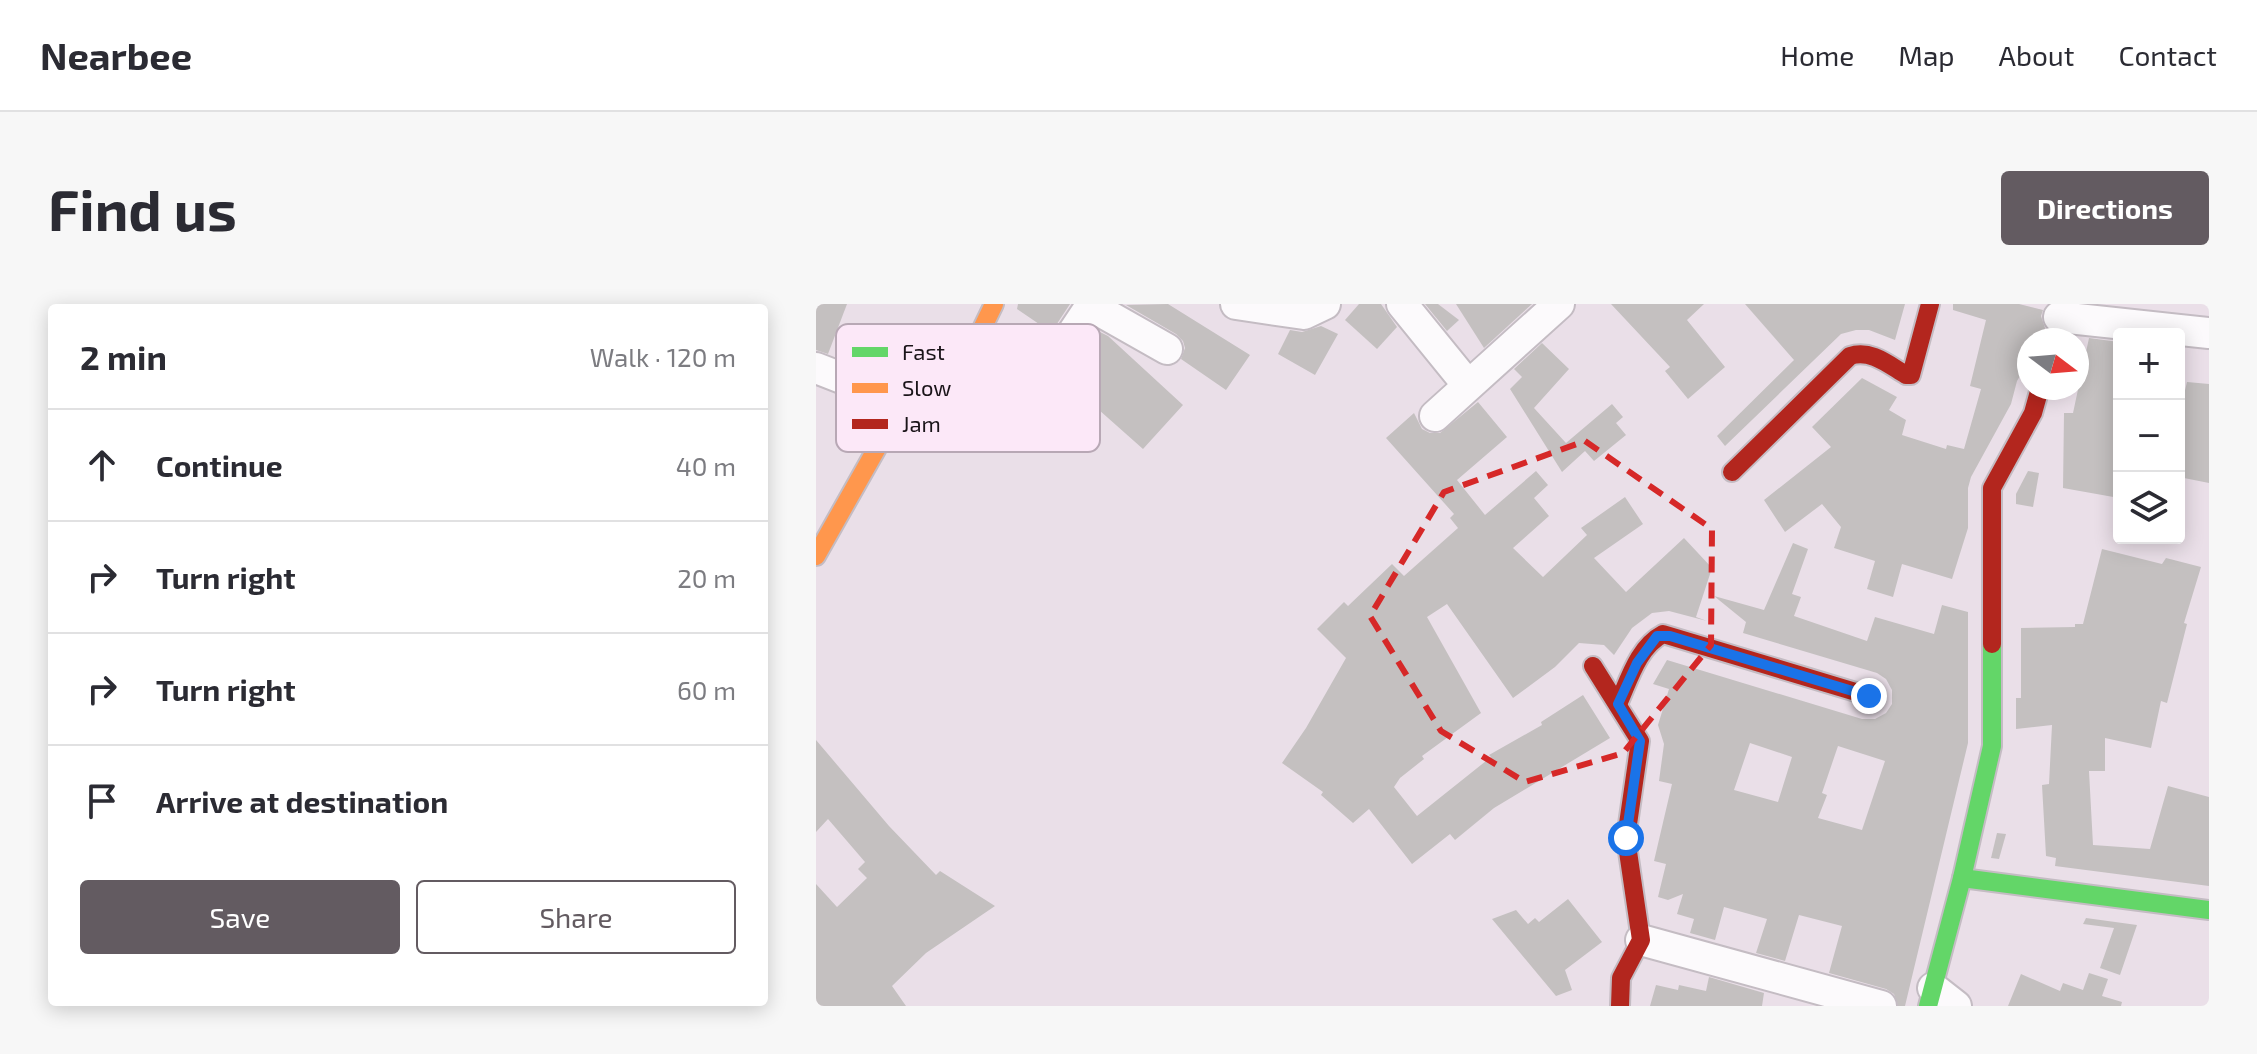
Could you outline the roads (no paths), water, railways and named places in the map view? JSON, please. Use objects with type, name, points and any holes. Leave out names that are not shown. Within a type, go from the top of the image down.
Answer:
[{"type":"street","points":[[984,324],[994,304]]},
{"type":"street","points":[[1236,304],[1304,314],[1325,304]]},
{"type":"street","points":[[1402,304],[1467,384]]},
{"type":"street","points":[[1435,416],[1559,304]]},
{"type":"street","points":[[1732,472],[1850,356],[1867,353],[1911,375],[1930,304]]},
{"type":"street","points":[[1078,324],[1091,305],[1167,349]]},
{"type":"street","points":[[2057,320],[2209,333]]},
{"type":"street","points":[[816,368],[836,376]]},
{"type":"street","points":[[1939,1000],[1962,878],[1992,746],[1992,488],[2033,413],[2037,400]]},
{"type":"street","points":[[816,556],[875,452]]},
{"type":"street","points":[[1618,704],[1637,663],[1657,636],[1663,634],[1869,696]]},
{"type":"street","points":[[1593,666],[1640,741],[1626,838],[1641,940],[1621,978],[1620,1006]]},
{"type":"street","points":[[1962,878],[2209,910]]},
{"type":"street","points":[[1641,940],[1881,1006]]}]
